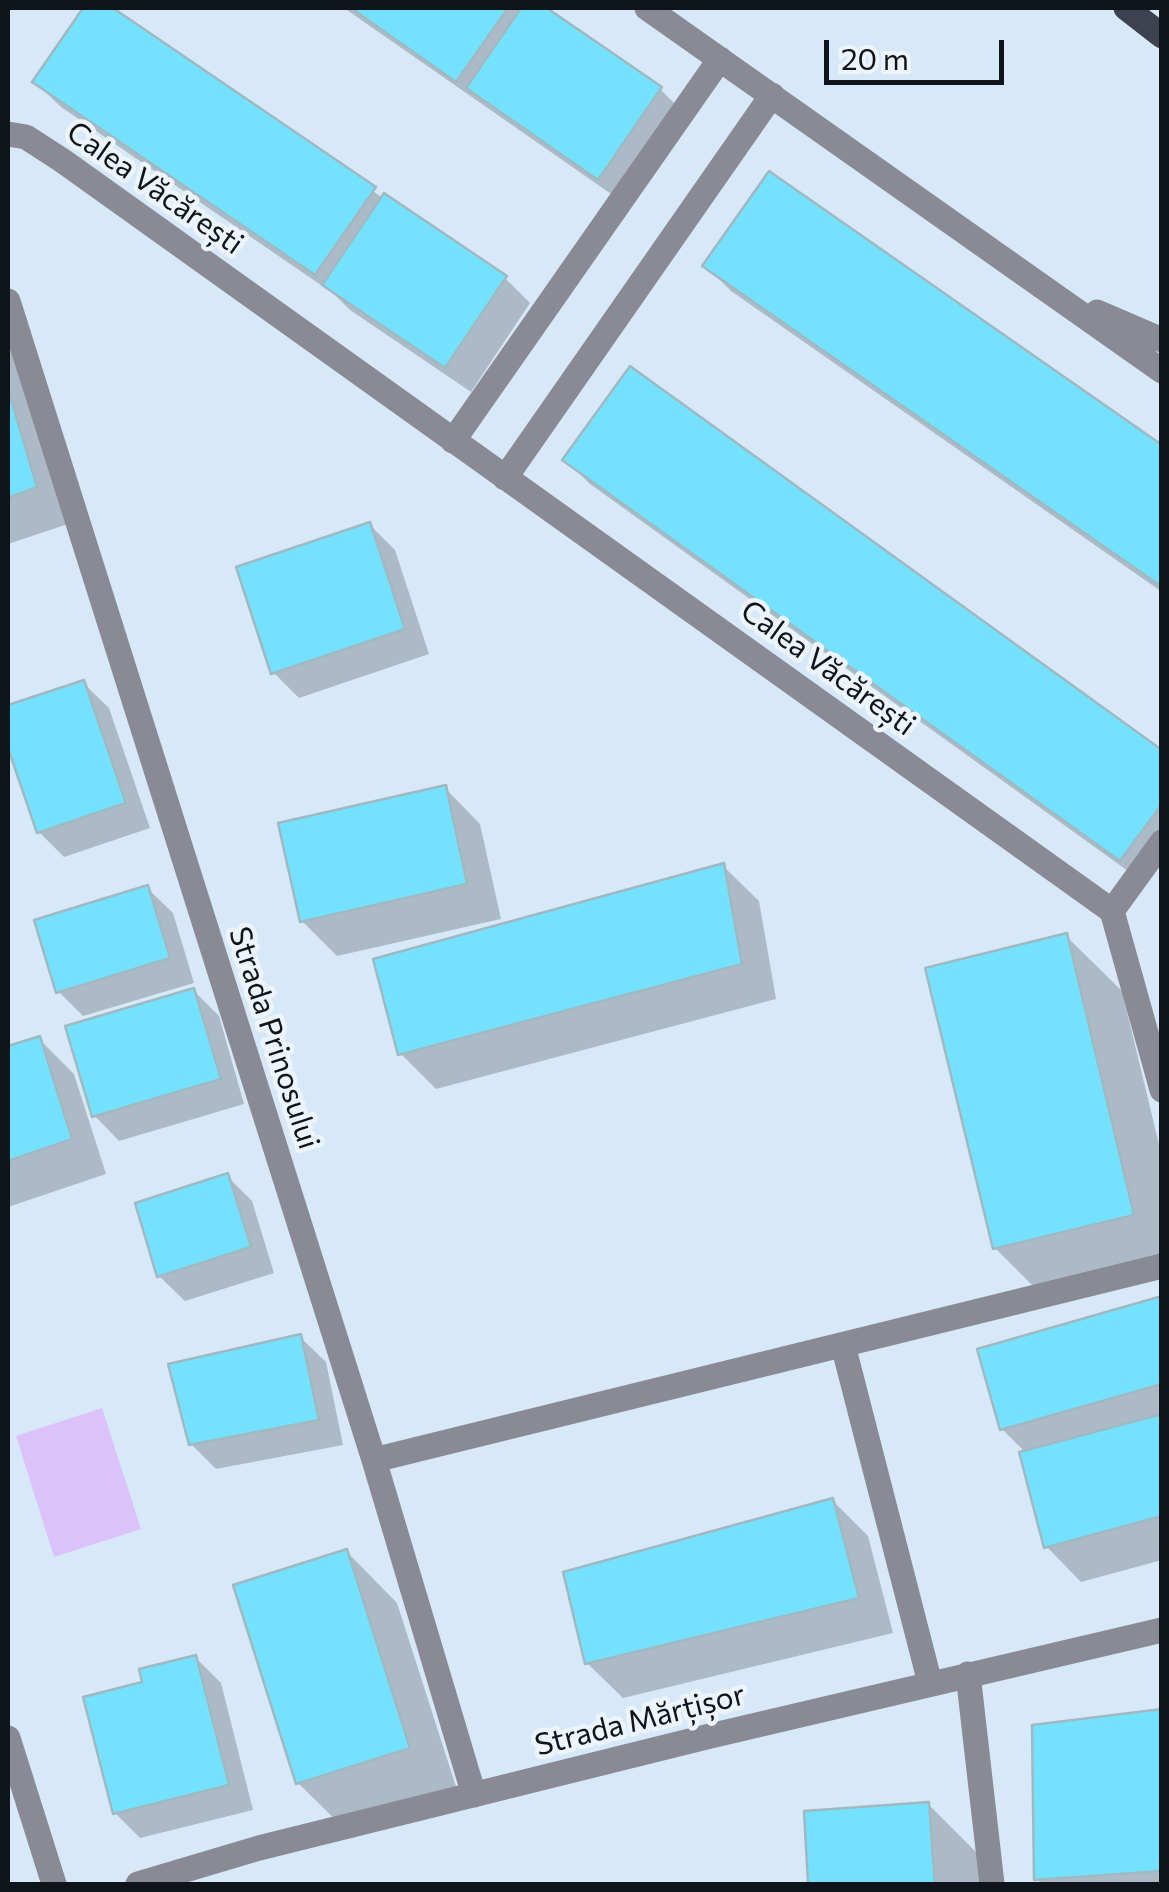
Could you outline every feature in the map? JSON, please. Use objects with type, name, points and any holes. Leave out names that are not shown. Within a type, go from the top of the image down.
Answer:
[{"type":"main road","points":[[1126,8],[1162,36]]},
{"type":"street","points":[[647,8],[1162,371]]},
{"type":"street","points":[[453,440],[720,58]]},
{"type":"street","points":[[505,478],[772,96]]},
{"type":"street","name":"Calea Văcărești","points":[[8,134],[26,138],[63,161],[1112,911]]},
{"type":"street","points":[[1051,293],[1162,340]]},
{"type":"street","name":"Strada Prinosului","points":[[8,301],[374,1460],[474,1796]]},
{"type":"street","points":[[1162,842],[1112,911],[1162,1090]]},
{"type":"street","points":[[374,1460],[1162,1266]]},
{"type":"street","points":[[843,1345],[930,1683]]},
{"type":"street","name":"Strada Mărțișor","points":[[138,1884],[259,1848],[1162,1630]]},
{"type":"street","points":[[968,1674],[992,1884]]},
{"type":"street","points":[[8,1738],[54,1884]]},
{"type":"shaded area","points":[[102,1408],[141,1529],[54,1557],[16,1436]]},
{"type":"building","points":[[83,8],[113,8],[376,187],[315,275],[32,82]]},
{"type":"building","points":[[351,8],[508,8],[456,82]]},
{"type":"building","points":[[521,8],[547,8],[662,87],[598,180],[466,88]]},
{"type":"building","points":[[769,171],[1162,445],[1162,587],[702,266]]},
{"type":"building","points":[[384,193],[507,276],[445,368],[322,285]]},
{"type":"building","points":[[630,366],[1162,750],[1162,804],[1120,861],[562,460]]},
{"type":"building","points":[[8,389],[37,487],[8,498]]},
{"type":"building","points":[[370,522],[405,629],[271,674],[236,567]]},
{"type":"building","points":[[84,680],[126,803],[37,833],[8,748],[8,705]]},
{"type":"building","points":[[446,785],[467,884],[300,922],[278,823]]},
{"type":"building","points":[[724,863],[742,964],[398,1055],[373,959]]},
{"type":"building","points":[[148,885],[170,958],[56,993],[34,920]]},
{"type":"building","points":[[1067,933],[1134,1215],[993,1249],[925,968]]},
{"type":"building","points":[[194,988],[221,1079],[92,1117],[65,1026]]},
{"type":"building","points":[[40,1036],[72,1139],[8,1161],[8,1046]]},
{"type":"building","points":[[228,1173],[251,1247],[157,1277],[135,1203]]},
{"type":"building","points":[[1162,1296],[1162,1384],[1000,1430],[977,1349]]},
{"type":"building","points":[[301,1334],[319,1420],[189,1445],[168,1364]]},
{"type":"building","points":[[1162,1414],[1162,1516],[1044,1548],[1019,1452]]},
{"type":"building","points":[[833,1498],[859,1598],[585,1664],[563,1572]]},
{"type":"building","points":[[347,1549],[410,1748],[296,1784],[233,1585]]},
{"type":"building","points":[[196,1655],[229,1785],[113,1814],[83,1697],[142,1682],[139,1669]]},
{"type":"building","points":[[1162,1709],[1162,1871],[1034,1880],[1032,1725]]},
{"type":"building","points":[[929,1802],[935,1884],[808,1884],[804,1811]]}]
